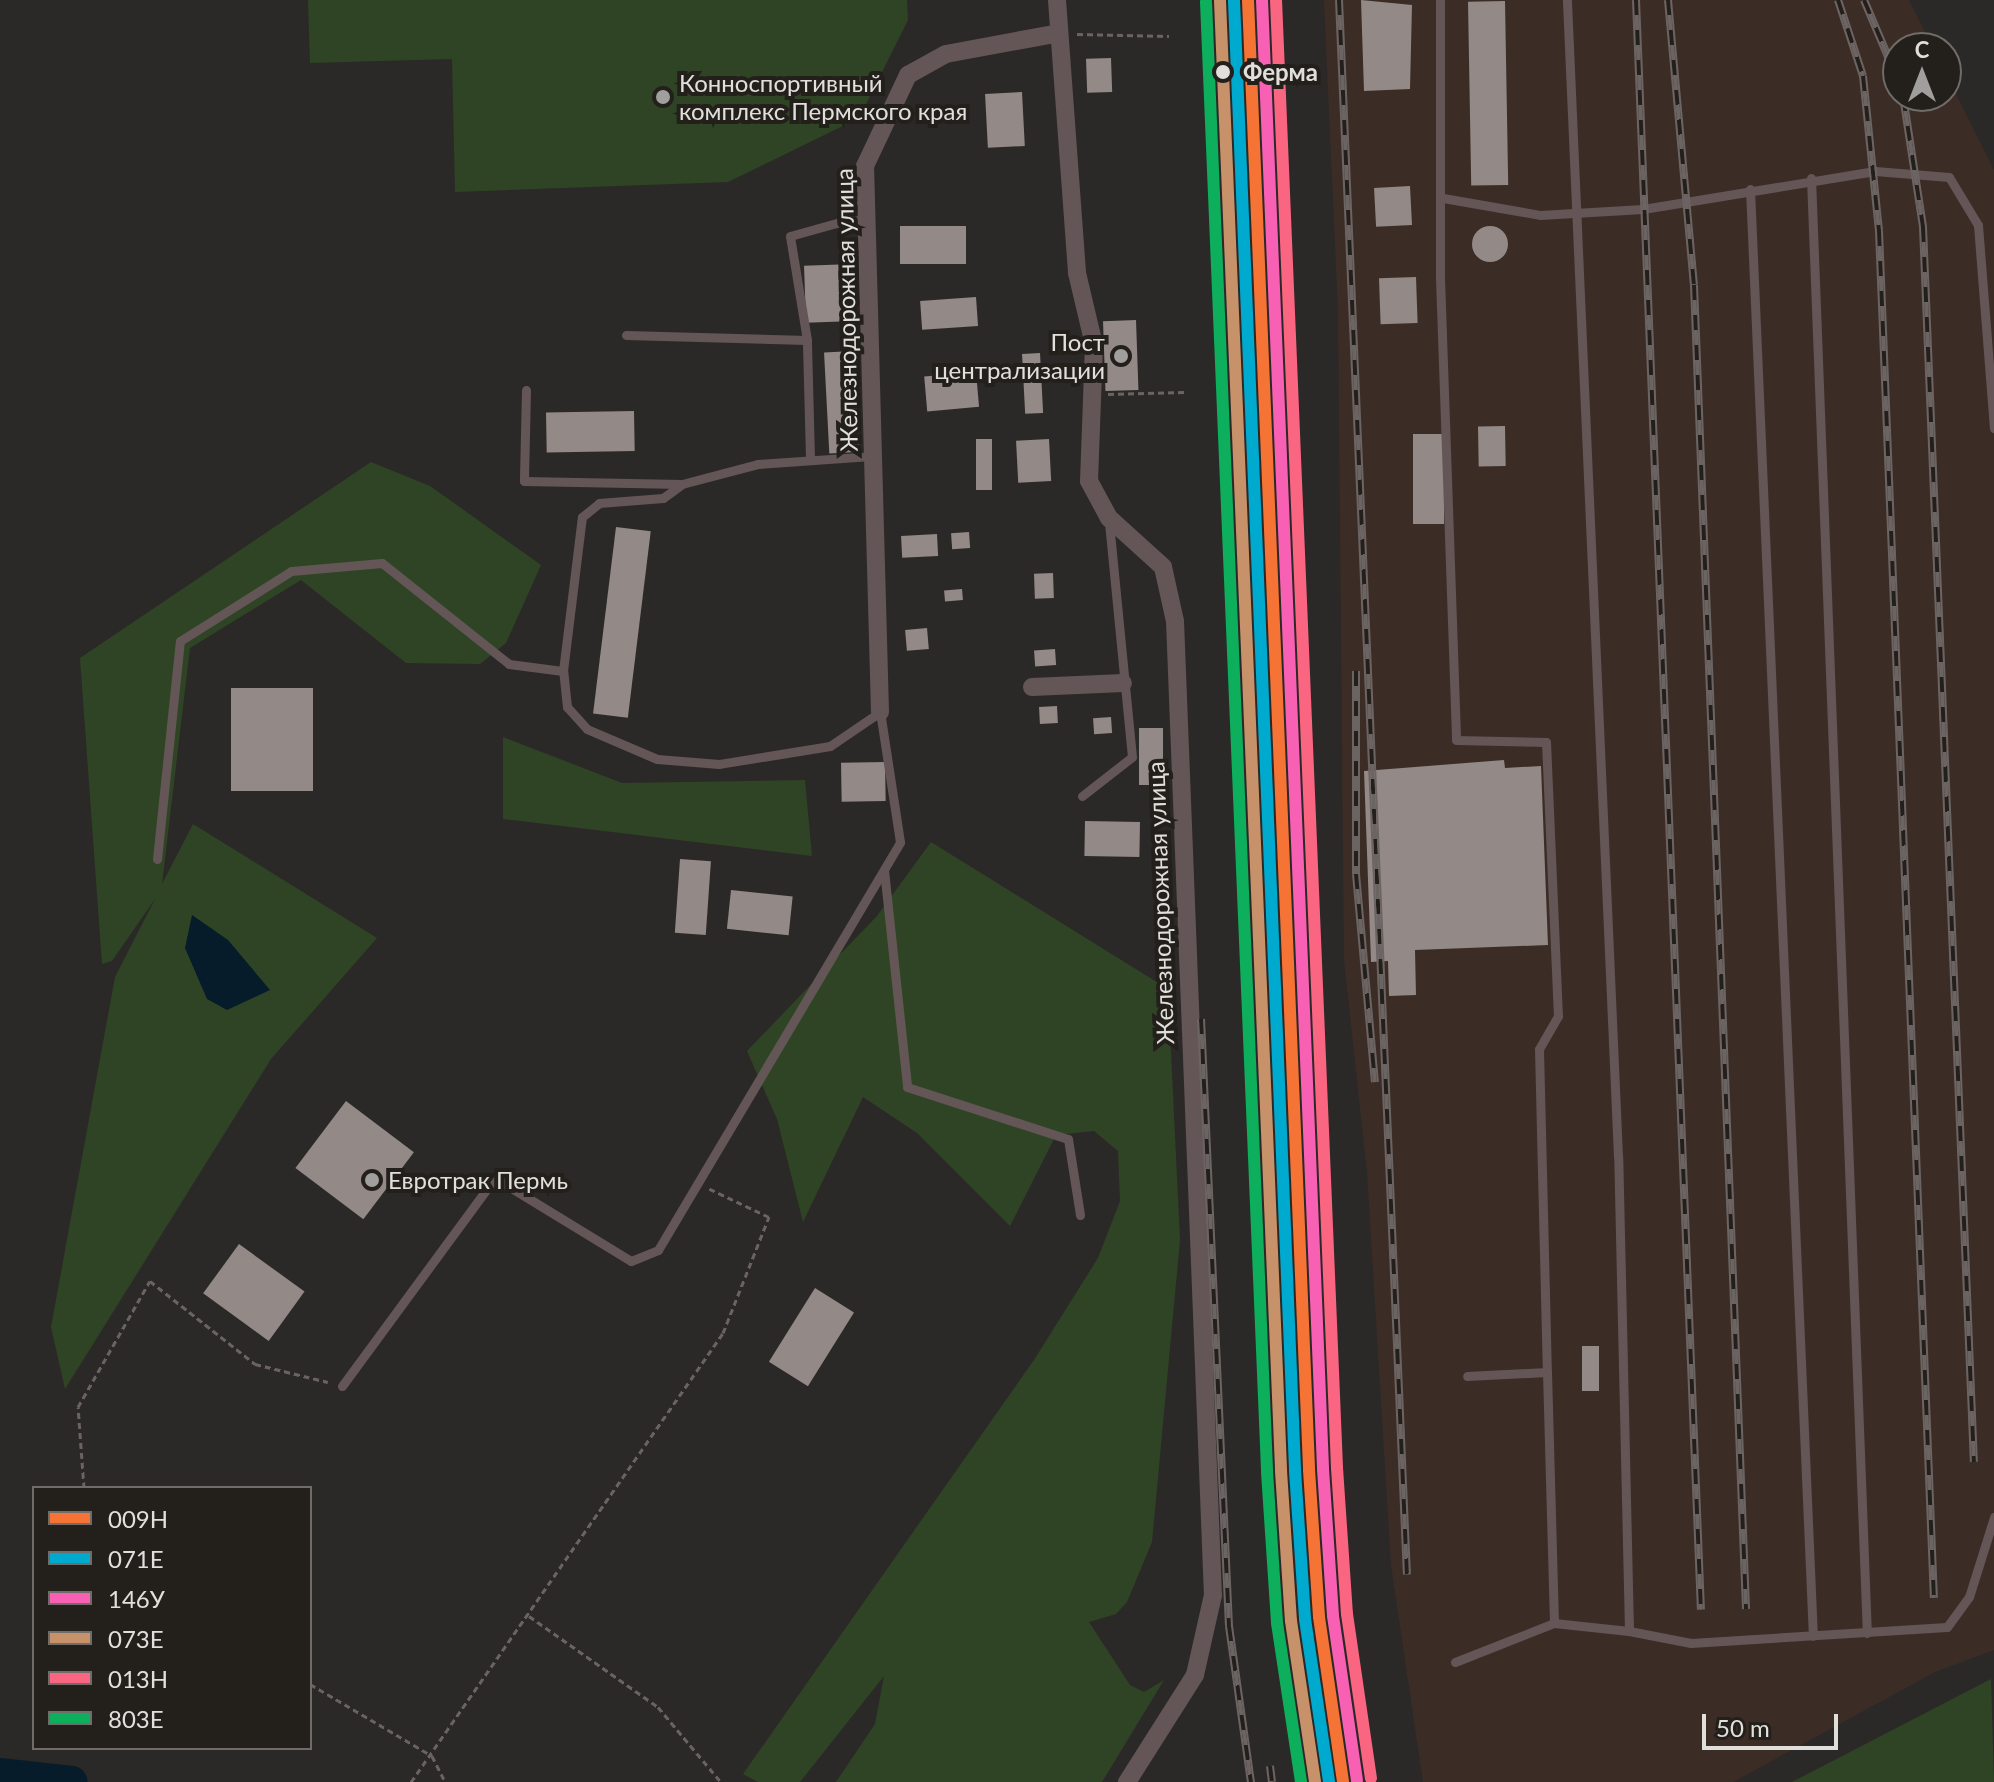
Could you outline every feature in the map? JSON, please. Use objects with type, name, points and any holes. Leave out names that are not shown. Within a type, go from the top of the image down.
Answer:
[{"type":"street","name":"Железнодорожная улица","points":[[1057,0],[1077,273],[1094,345],[1089,481],[1109,518],[1163,567],[1174,602],[1213,1595],[1195,1675],[1127,1782]]},
{"type":"street","name":"Железнодорожная улица","points":[[880,712],[865,166],[908,75],[946,54],[1059,33]]},
{"type":"street","points":[[1032,687],[1123,683]]},
{"type":"lane","points":[[1440,0],[1456,740],[1546,742],[1558,1016],[1539,1049],[1554,1623]]},
{"type":"lane","points":[[1567,0],[1618,1156],[1629,1631]]},
{"type":"lane","points":[[1443,198],[1540,215],[1578,213],[1811,178],[1930,172],[1963,190],[1984,265],[1994,428]]},
{"type":"lane","points":[[1811,178],[1867,1633]]},
{"type":"lane","points":[[1750,189],[1813,1636]]},
{"type":"lane","points":[[810,458],[807,340],[790,236],[865,215]]},
{"type":"lane","points":[[626,335],[807,340]]},
{"type":"lane","points":[[526,390],[524,481],[682,484],[810,458],[871,456]]},
{"type":"lane","points":[[342,1386],[495,1178],[631,1261],[658,1250],[900,842],[880,712],[830,746],[719,764],[657,759],[587,729],[567,707],[563,671],[582,517],[599,503],[635,505],[682,484]]},
{"type":"lane","points":[[1082,796],[1132,757],[1109,518]]},
{"type":"lane","points":[[157,859],[180,641],[291,571],[382,563],[509,664],[563,671]]},
{"type":"lane","points":[[884,869],[907,1087],[1068,1139],[1080,1215]]},
{"type":"lane","points":[[1467,1376],[1547,1372]]},
{"type":"lane","points":[[1455,1662],[1554,1623],[1629,1631],[1691,1643],[1929,1631],[1960,1615],[1994,1517]]},
{"type":"path","points":[[1059,33],[1169,36]]},
{"type":"path","points":[[1092,395],[1184,392]]},
{"type":"path","points":[[411,1782],[432,1756],[723,1333],[769,1217],[698,1183]]},
{"type":"path","points":[[84,1486],[78,1407],[150,1281],[255,1364],[342,1386]]},
{"type":"path","points":[[528,1616],[658,1707],[721,1782]]},
{"type":"path","points":[[312,1685],[432,1756],[445,1782]]},
{"type":"shaded area","points":[[1324,0],[1909,0],[1925,32],[1882,32],[1882,112],[1962,112],[1962,106],[1994,170],[1994,1650],[1935,1672],[1733,1782],[1423,1782],[1391,1565],[1367,1172],[1344,960],[1338,310]]},
{"type":"green space","name":"Конноспортивный комплекс Пермского края","points":[[308,0],[907,0],[908,20],[859,118],[728,182],[455,192],[452,59],[310,63]]},
{"type":"green space","points":[[371,462],[430,486],[541,565],[506,643],[480,664],[406,663],[301,580],[190,648],[162,884],[193,824],[377,938],[271,1059],[65,1389],[51,1327],[115,977],[155,899],[112,961],[102,964],[80,658]]},
{"type":"green space","points":[[503,737],[622,783],[805,780],[812,856],[503,819]]},
{"type":"green space","points":[[931,842],[1168,989],[1180,1240],[1152,1542],[1127,1602],[1116,1614],[1089,1622],[1130,1685],[1144,1692],[1164,1680],[1102,1782],[836,1782],[875,1724],[884,1676],[800,1782],[758,1782],[743,1774],[1034,1360],[1098,1258],[1120,1201],[1118,1151],[1094,1131],[1056,1135],[1010,1226],[917,1133],[863,1097],[803,1222],[777,1119],[747,1051],[877,916]]},
{"type":"green space","points":[[1991,1679],[1994,1782],[1792,1782]]},
{"type":"water","points":[[192,915],[228,940],[270,990],[227,1010],[207,999],[185,948]]},
{"type":"building","points":[[1361,0],[1412,5],[1410,89],[1364,91]]},
{"type":"building","points":[[1505,1],[1508,185],[1471,186],[1468,2]]},
{"type":"building","points":[[1111,58],[1112,92],[1087,93],[1086,59]]},
{"type":"building","points":[[1022,92],[1025,146],[988,148],[985,94]]},
{"type":"building","points":[[1410,186],[1412,225],[1376,227],[1374,188]]},
{"type":"building","points":[[900,226],[966,226],[966,264],[900,264]]},
{"type":"building","points":[[1490,226],[1503,231],[1508,244],[1503,257],[1490,262],[1477,257],[1472,244],[1477,231]]},
{"type":"building","points":[[853,264],[855,321],[806,323],[804,266]]},
{"type":"building","points":[[1416,277],[1418,323],[1381,324],[1379,278]]},
{"type":"building","points":[[976,297],[978,326],[922,330],[920,301]]},
{"type":"building","name":"Пост централизации","points":[[1136,320],[1138,390],[1105,391],[1103,321]]},
{"type":"building","points":[[854,351],[859,452],[829,453],[824,353]]},
{"type":"building","points":[[1040,353],[1043,413],[1025,414],[1022,354]]},
{"type":"building","points":[[976,372],[979,407],[927,411],[924,377]]},
{"type":"building","points":[[634,411],[635,451],[547,453],[546,413]]},
{"type":"building","points":[[1478,426],[1505,426],[1506,466],[1479,466]]},
{"type":"building","points":[[1413,434],[1444,434],[1444,524],[1413,524]]},
{"type":"building","points":[[976,439],[992,439],[992,490],[976,490]]},
{"type":"building","points":[[1049,439],[1051,481],[1018,483],[1016,441]]},
{"type":"building","points":[[616,527],[651,531],[628,718],[593,714]]},
{"type":"building","points":[[969,532],[970,548],[952,549],[951,533]]},
{"type":"building","points":[[937,534],[938,556],[902,558],[901,536]]},
{"type":"building","points":[[1053,573],[1054,598],[1035,599],[1034,574]]},
{"type":"building","points":[[962,589],[963,600],[945,602],[944,591]]},
{"type":"building","points":[[927,628],[929,649],[907,651],[905,630]]},
{"type":"building","points":[[1055,649],[1056,665],[1035,666],[1034,650]]},
{"type":"building","points":[[231,688],[313,688],[313,791],[231,791]]},
{"type":"building","points":[[1057,706],[1058,723],[1040,724],[1039,707]]},
{"type":"building","points":[[1111,717],[1112,733],[1094,734],[1093,718]]},
{"type":"building","points":[[1139,728],[1163,728],[1163,785],[1139,785]]},
{"type":"building","points":[[1504,760],[1505,768],[1541,766],[1548,945],[1415,950],[1416,995],[1389,996],[1388,961],[1371,962],[1364,771]]},
{"type":"building","points":[[885,762],[886,801],[842,802],[841,763]]},
{"type":"building","points":[[1085,821],[1140,822],[1139,857],[1084,856]]},
{"type":"building","points":[[680,859],[711,861],[706,935],[675,933]]},
{"type":"building","points":[[731,890],[793,896],[789,935],[727,929]]},
{"type":"building","points":[[346,1101],[414,1152],[363,1219],[295,1168]]},
{"type":"building","points":[[239,1244],[305,1292],[269,1341],[203,1293]]},
{"type":"building","points":[[815,1288],[854,1312],[808,1386],[769,1362]]},
{"type":"building","points":[[1582,1346],[1599,1346],[1599,1391],[1582,1391]]},
{"type":"waterway","points":[[0,1774],[72,1782]]},
{"type":"railway","points":[[1339,0],[1407,1575]]},
{"type":"railway","points":[[1636,0],[1701,1610]]},
{"type":"railway","points":[[1668,0],[1694,285],[1746,1609]]},
{"type":"railway","points":[[1838,0],[1863,76],[1879,231],[1934,1598]]},
{"type":"railway","points":[[1864,0],[1882,42]]},
{"type":"railway","points":[[1905,112],[1923,227],[1974,1462]]},
{"type":"railway","points":[[1356,671],[1356,874],[1375,1082]]},
{"type":"railway","points":[[1201,1019],[1229,1626],[1251,1782]]},
{"type":"railway","points":[[1270,1766],[1272,1782]]},
{"type":"transit line","name":"009Н","points":[[1248,0],[1309,1470],[1319,1617],[1343,1782]]},
{"type":"transit line","name":"146У","points":[[1262,0],[1323,1469],[1333,1616],[1357,1780]]},
{"type":"transit line","name":"013Н","points":[[1276,0],[1337,1468],[1347,1614],[1371,1778]]},
{"type":"transit line","name":"073Е","points":[[1220,1],[1281,1471],[1291,1621],[1315,1782]]},
{"type":"transit line","name":"071Е","points":[[1234,1],[1295,1471],[1305,1619],[1329,1782]]},
{"type":"transit line","name":"803Е","points":[[1206,2],[1267,1472],[1277,1623],[1301,1782]]},
{"type":"place","name":"Ферма","points":[[1223,72]]},
{"type":"place","name":"Конноспортивный комплекс Пермского края","points":[[663,97]]},
{"type":"place","name":"Пост централизации","points":[[1121,356]]},
{"type":"place","name":"Евротрак Пермь","points":[[372,1180]]}]
